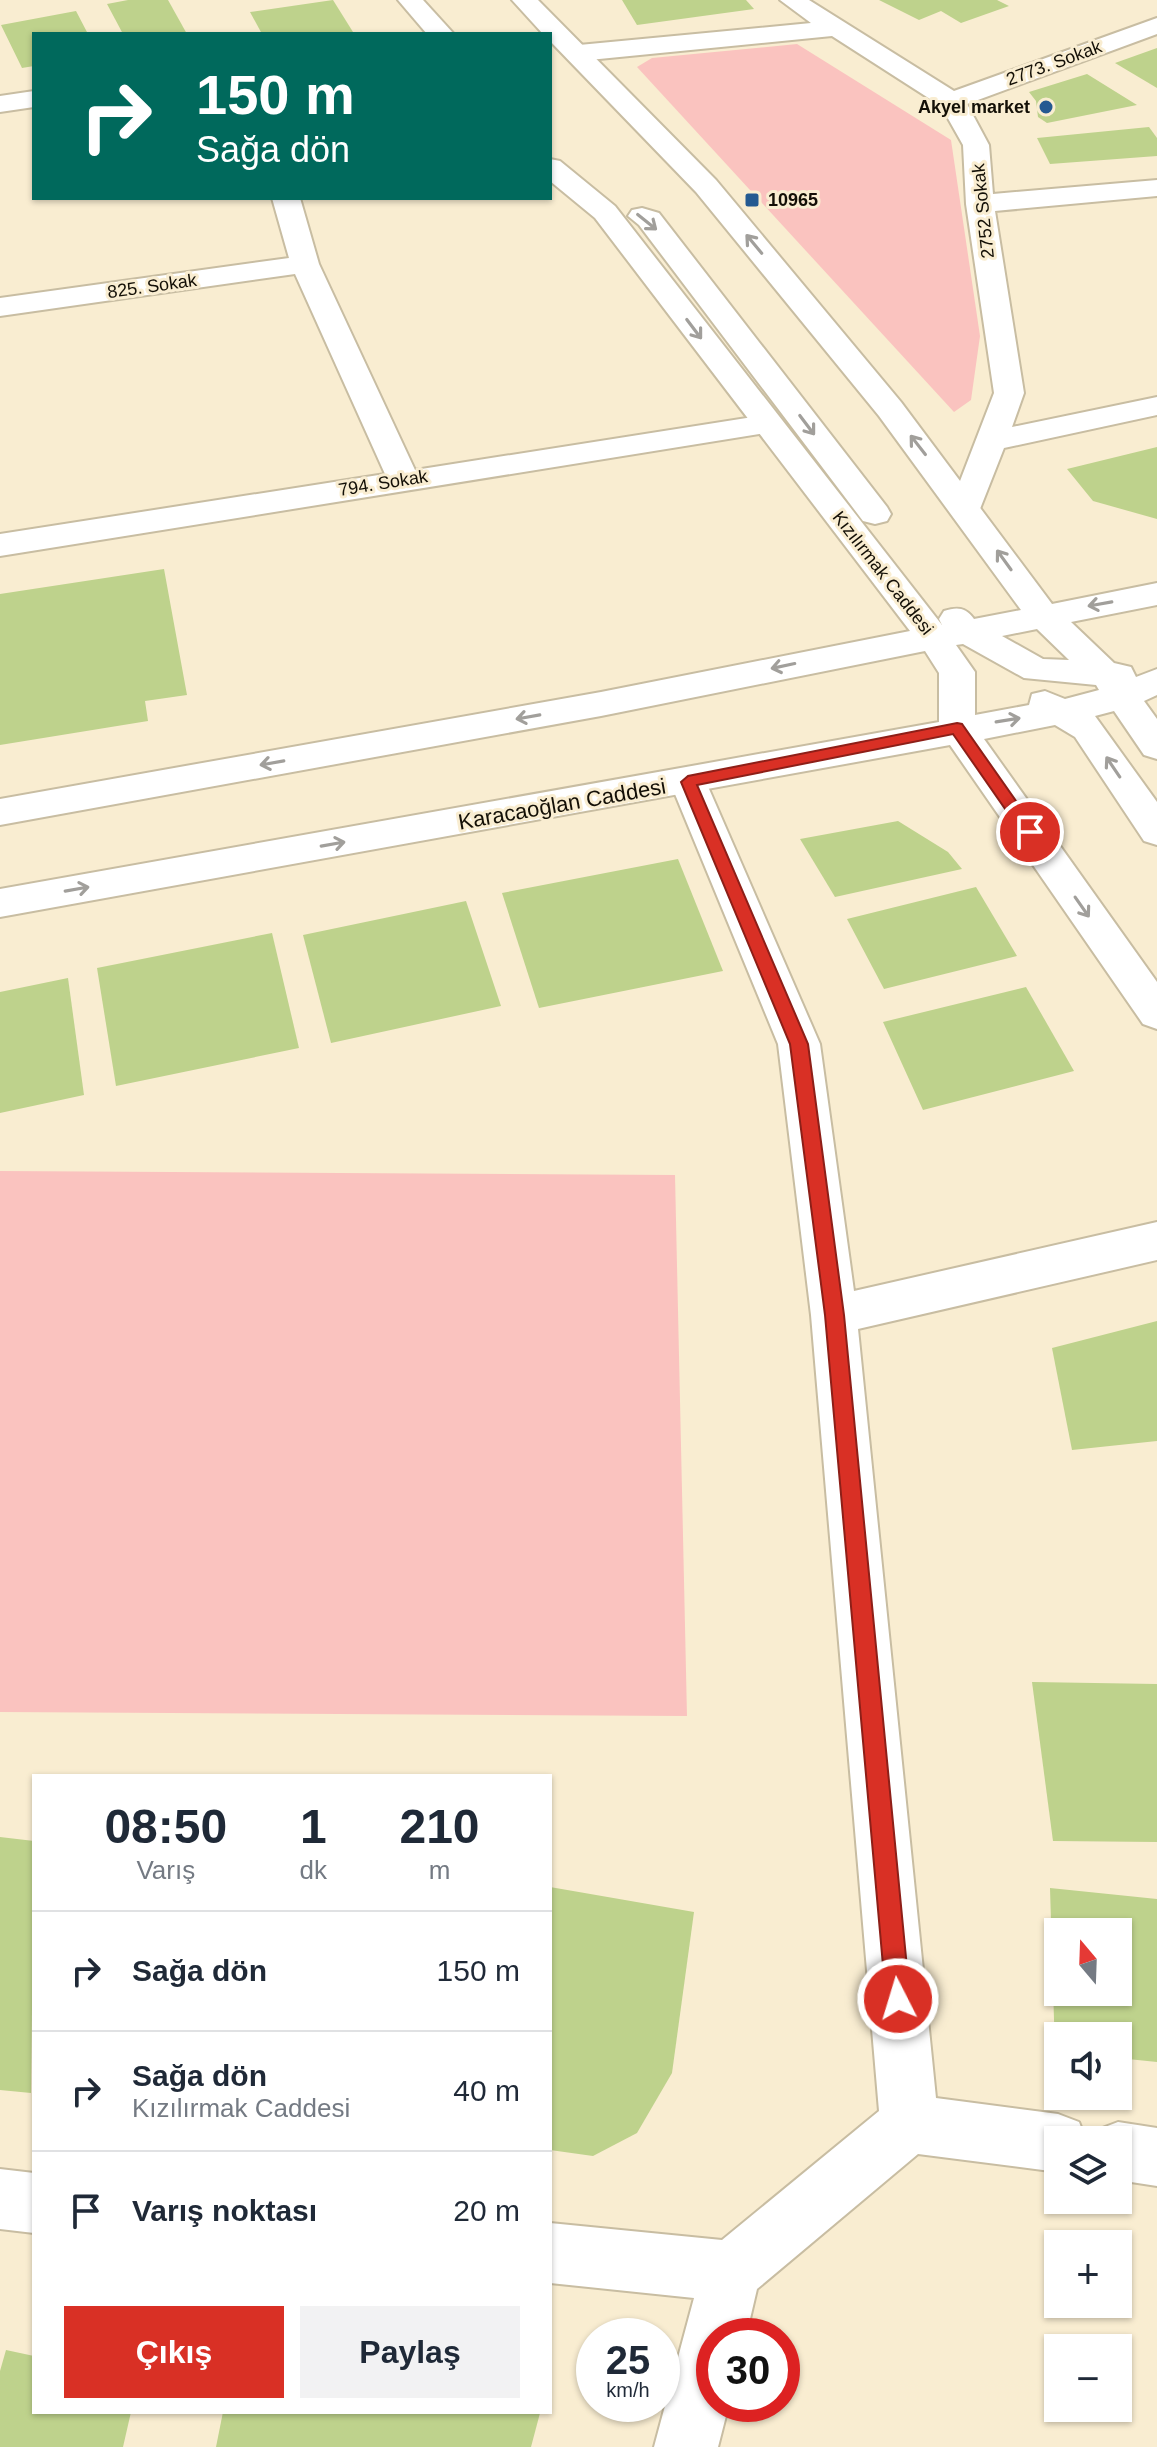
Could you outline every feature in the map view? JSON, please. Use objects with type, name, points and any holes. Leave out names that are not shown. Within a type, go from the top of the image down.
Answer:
[{"type":"main road","points":[[410,0],[439,32]]},
{"type":"main road","points":[[524,0],[706,186],[966,507],[1042,614],[1115,687],[1157,746]]},
{"type":"main road","name":"2752 Sokak","points":[[795,1],[952,101],[976,145],[980,204],[1009,393],[966,507]]},
{"type":"main road","name":"2773. Sokak","points":[[952,101],[1157,25]]},
{"type":"main road","points":[[579,53],[835,28]]},
{"type":"main road","points":[[0,104],[32,99]]},
{"type":"main road","points":[[552,169],[649,219],[948,633],[1036,670],[1115,687],[1157,681]]},
{"type":"main road","name":"Kızılırmak Caddesi","points":[[552,169],[605,212],[766,424],[948,633],[957,672]]},
{"type":"main road","points":[[980,204],[1157,188]]},
{"type":"main road","points":[[1124,191],[1157,215]]},
{"type":"main road","points":[[287,200],[305,264],[404,480]]},
{"type":"main road","name":"825. Sokak","points":[[0,307],[305,264]]},
{"type":"main road","points":[[991,441],[1157,406]]},
{"type":"main road","name":"794. Sokak","points":[[0,545],[766,424]]},
{"type":"main road","points":[[0,812],[601,704],[1042,614],[1157,594]]},
{"type":"main road","points":[[859,651],[1016,685],[1060,711],[1088,728],[1157,831]]},
{"type":"main road","points":[[1115,687],[1157,670]]},
{"type":"main road","points":[[957,672],[957,728],[1157,1013]]},
{"type":"main road","name":"Karacaoğlan Caddesi","points":[[0,903],[688,782],[957,728],[1060,711],[1115,687]]},
{"type":"main road","points":[[688,782],[799,1044],[834,1315],[909,2124]]},
{"type":"main road","points":[[834,1315],[1157,1241]]},
{"type":"main road","points":[[719,2318],[731,2271],[909,2124],[1044,2141]]},
{"type":"main road","points":[[1132,2153],[1157,2157]]},
{"type":"main road","points":[[0,2199],[32,2203]]},
{"type":"main road","points":[[552,2253],[731,2271]]},
{"type":"main road","points":[[686,2447],[696,2408]]},
{"type":"shaded area","points":[[797,44],[951,140],[980,336],[971,400],[954,412],[637,67],[652,58]]},
{"type":"shaded area","points":[[0,1171],[675,1175],[687,1716],[0,1712]]},
{"type":"building","points":[[128,0],[168,0],[186,32],[122,32],[107,4]]},
{"type":"building","points":[[333,0],[353,32],[261,32],[250,12]]},
{"type":"building","points":[[622,0],[746,0],[754,9],[637,25]]},
{"type":"building","points":[[879,0],[997,0],[1009,6],[961,23],[941,11],[919,20]]},
{"type":"building","points":[[76,11],[87,32],[32,32],[32,66],[22,68],[1,25]]},
{"type":"building","points":[[1157,48],[1157,88],[1115,63]]},
{"type":"building","points":[[1087,74],[1137,105],[1047,123],[1038,117],[1036,101],[1029,92]]},
{"type":"building","points":[[1149,127],[1157,138],[1157,156],[1050,164],[1037,138]]},
{"type":"building","points":[[1157,447],[1157,519],[1093,501],[1067,469]]},
{"type":"building","points":[[164,569],[187,695],[145,701],[148,721],[0,745],[0,594]]},
{"type":"building","points":[[898,821],[948,852],[962,869],[835,897],[800,839]]},
{"type":"building","points":[[678,859],[723,971],[539,1008],[502,893]]},
{"type":"building","points":[[976,887],[1017,956],[884,989],[847,919]]},
{"type":"building","points":[[466,901],[501,1006],[331,1043],[303,935]]},
{"type":"building","points":[[272,933],[299,1048],[116,1086],[97,968]]},
{"type":"building","points":[[68,978],[84,1095],[0,1113],[0,992]]},
{"type":"building","points":[[1026,987],[1074,1071],[923,1110],[883,1022]]},
{"type":"building","points":[[1157,1321],[1157,1441],[1072,1450],[1052,1348]]},
{"type":"building","points":[[1032,1682],[1157,1684],[1157,1842],[1053,1841]]},
{"type":"building","points":[[0,1837],[32,1841],[32,2009],[31,2093],[0,2090]]},
{"type":"building","points":[[552,1887],[694,1912],[672,2073],[637,2133],[593,2156],[552,2150]]},
{"type":"building","points":[[1050,1888],[1157,1899],[1157,2062],[1132,2059],[1132,2022],[1054,2022],[1054,2006],[1132,2006],[1132,1918],[1051,1918]]},
{"type":"building","points":[[6,2350],[32,2356],[32,2414],[131,2414],[123,2447],[0,2447],[0,2371]]},
{"type":"building","points":[[223,2414],[540,2414],[531,2447],[216,2447]]},
{"type":"place","name":"Akyel market","points":[[1046,107]]},
{"type":"place","name":"10965","points":[[752,200]]},
{"type":"route","points":[[898,1999],[834,1315],[815,1149],[799,1044],[688,782],[957,728],[1030,832]]}]
